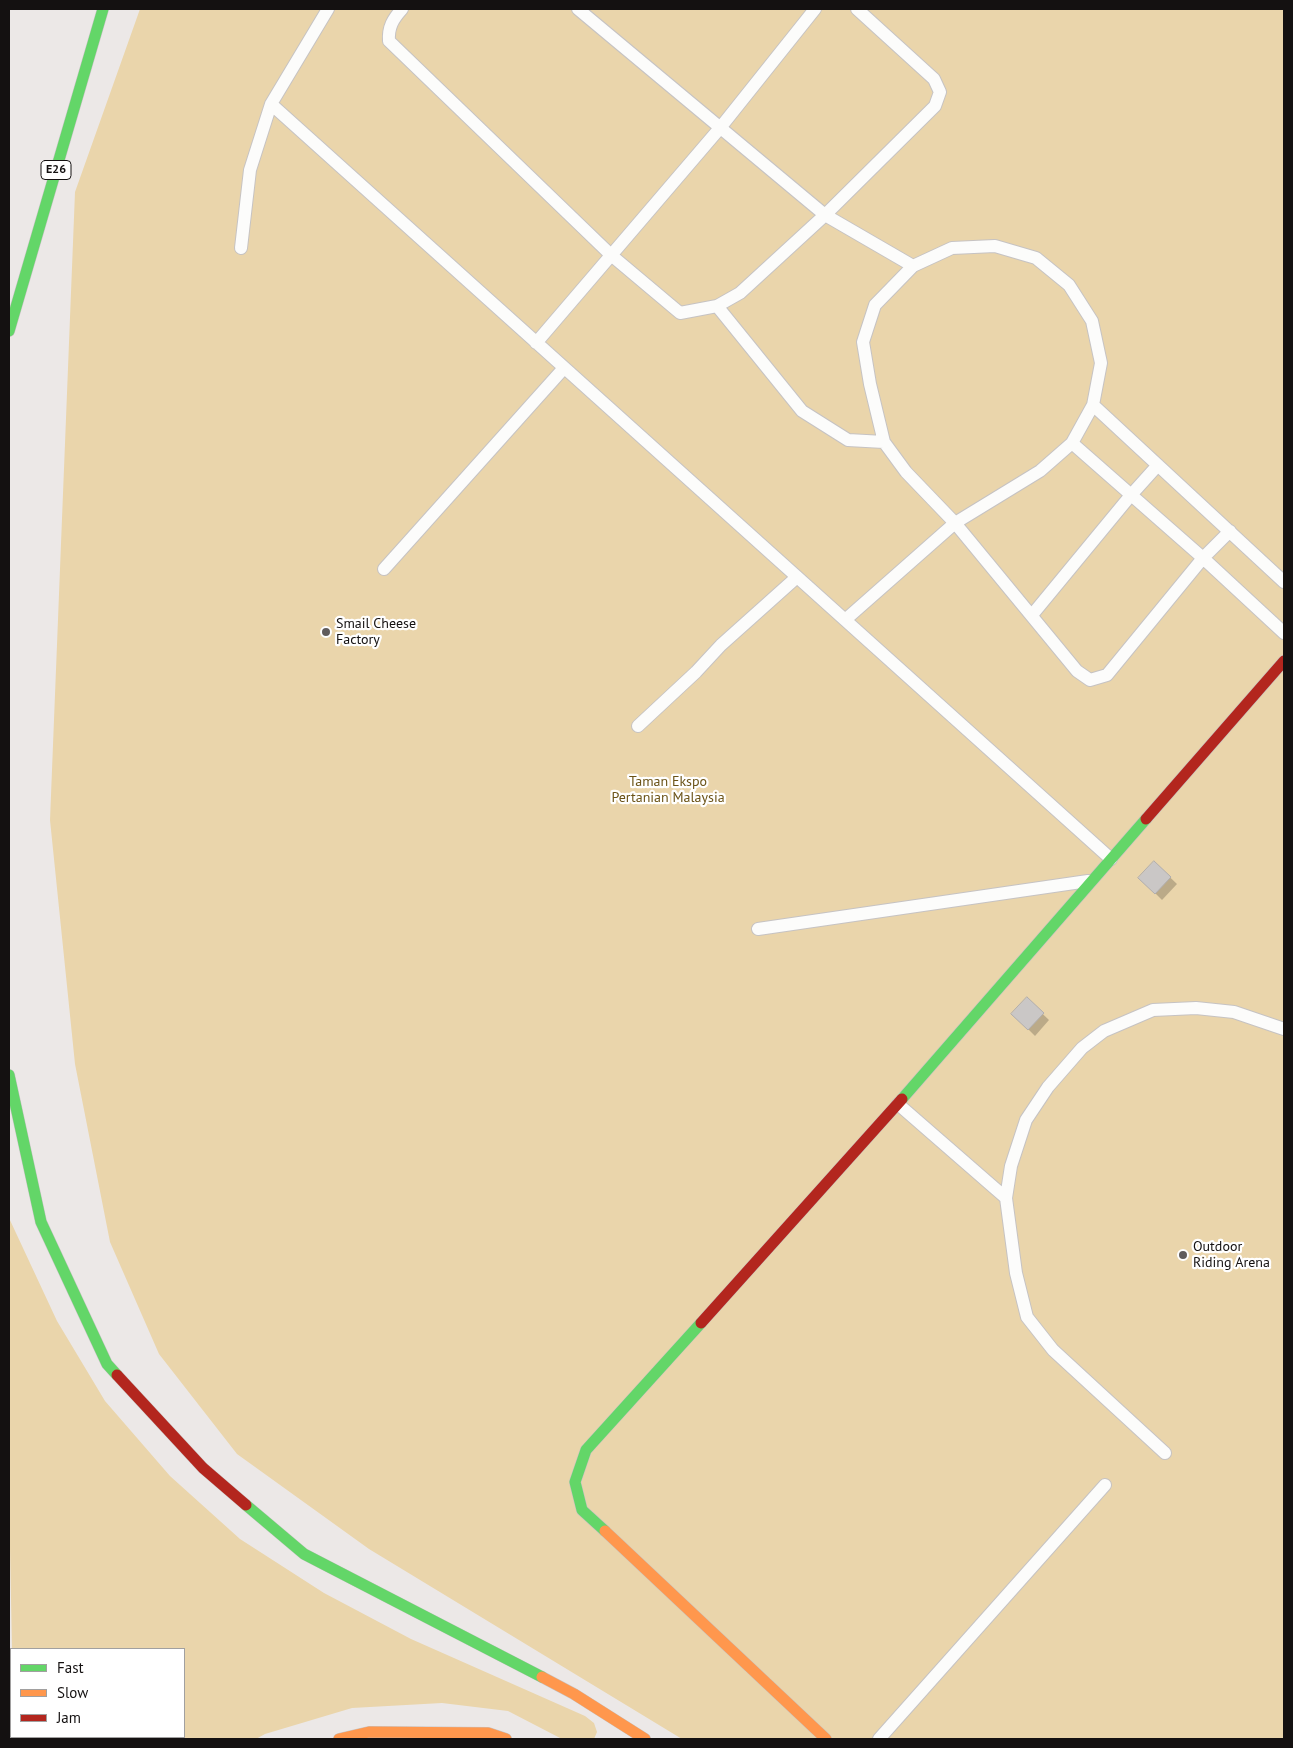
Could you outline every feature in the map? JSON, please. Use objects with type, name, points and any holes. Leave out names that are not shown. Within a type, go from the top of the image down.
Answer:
[{"type":"main road","name":"E26","points":[[9,331],[103,9]]},
{"type":"main road","points":[[826,1739],[582,1510],[575,1482],[586,1450],[898,1104],[1284,661]]},
{"type":"main road","points":[[9,1074],[41,1222],[107,1364],[203,1468],[304,1554],[574,1694],[645,1739]]},
{"type":"main road","points":[[339,1739],[369,1732],[488,1733],[506,1739]]},
{"type":"lane","points":[[241,248],[250,170],[271,104],[328,9]]},
{"type":"lane","points":[[402,9],[393,20],[388,31],[389,41],[611,255],[680,312],[716,306],[740,293],[824,216],[935,106],[940,92],[934,79],[857,9]]},
{"type":"lane","points":[[578,9],[824,216],[913,266]]},
{"type":"lane","points":[[536,343],[720,128],[815,9]]},
{"type":"lane","points":[[271,104],[1112,859]]},
{"type":"lane","points":[[845,620],[955,523],[1040,471],[1072,443],[1093,405],[1101,363],[1092,321],[1070,284],[1036,258],[995,246],[952,248],[913,266],[876,305],[863,342],[870,384],[884,442],[906,472],[955,523],[1077,671],[1090,680],[1107,675],[1203,558],[1230,531]]},
{"type":"lane","points":[[716,306],[802,411],[848,440],[884,442]]},
{"type":"lane","points":[[384,569],[564,368]]},
{"type":"lane","points":[[1093,405],[1284,582]]},
{"type":"lane","points":[[1072,443],[1203,558],[1284,633]]},
{"type":"lane","points":[[1032,615],[1158,465]]},
{"type":"lane","points":[[638,726],[722,645],[797,577]]},
{"type":"lane","points":[[758,928],[1093,880]]},
{"type":"lane","points":[[1165,1453],[1053,1350],[1028,1317],[1016,1274],[1006,1198],[1011,1166],[1026,1120],[1048,1087],[1082,1048],[1104,1031],[1153,1010],[1196,1008],[1234,1012],[1284,1029]]},
{"type":"lane","points":[[898,1104],[1006,1198]]},
{"type":"lane","points":[[879,1739],[1105,1485]]},
{"type":"green space","name":"Taman Ekspo Pertanian Malaysia","points":[[140,9],[1284,9],[1284,1739],[682,1739],[369,1549],[237,1454],[159,1354],[110,1242],[75,1064],[50,820],[75,192]]},
{"type":"green space","points":[[9,1218],[57,1321],[105,1401],[170,1476],[240,1539],[324,1593],[411,1639],[585,1716],[594,1723],[597,1732],[594,1739],[562,1739],[508,1711],[442,1703],[352,1708],[265,1734],[256,1739],[15,1739],[185,1738],[185,1648],[12,1648],[9,1499]]},
{"type":"building","points":[[1154,861],[1171,877],[1155,894],[1138,878]]},
{"type":"building","points":[[1027,997],[1044,1013],[1028,1030],[1011,1014]]},
{"type":"traffic: fast","points":[[9,331],[103,9]]},
{"type":"traffic: fast","points":[[902,1099],[1146,819]]},
{"type":"traffic: fast","points":[[9,1075],[41,1222],[107,1364],[117,1375]]},
{"type":"traffic: fast","points":[[605,1531],[582,1510],[575,1482],[586,1450],[701,1323]]},
{"type":"traffic: fast","points":[[246,1505],[304,1554],[542,1677]]},
{"type":"traffic: slow","points":[[605,1531],[826,1739]]},
{"type":"traffic: slow","points":[[542,1677],[574,1694],[645,1739]]},
{"type":"traffic: slow","points":[[339,1739],[369,1732],[488,1733],[506,1739]]},
{"type":"traffic: jam","points":[[1146,819],[1284,661]]},
{"type":"traffic: jam","points":[[701,1323],[902,1099]]},
{"type":"traffic: jam","points":[[117,1375],[203,1468],[246,1505]]},
{"type":"place","name":"Smail Cheese Factory","points":[[326,632]]},
{"type":"place","name":"Outdoor Riding Arena","points":[[1183,1255]]}]
